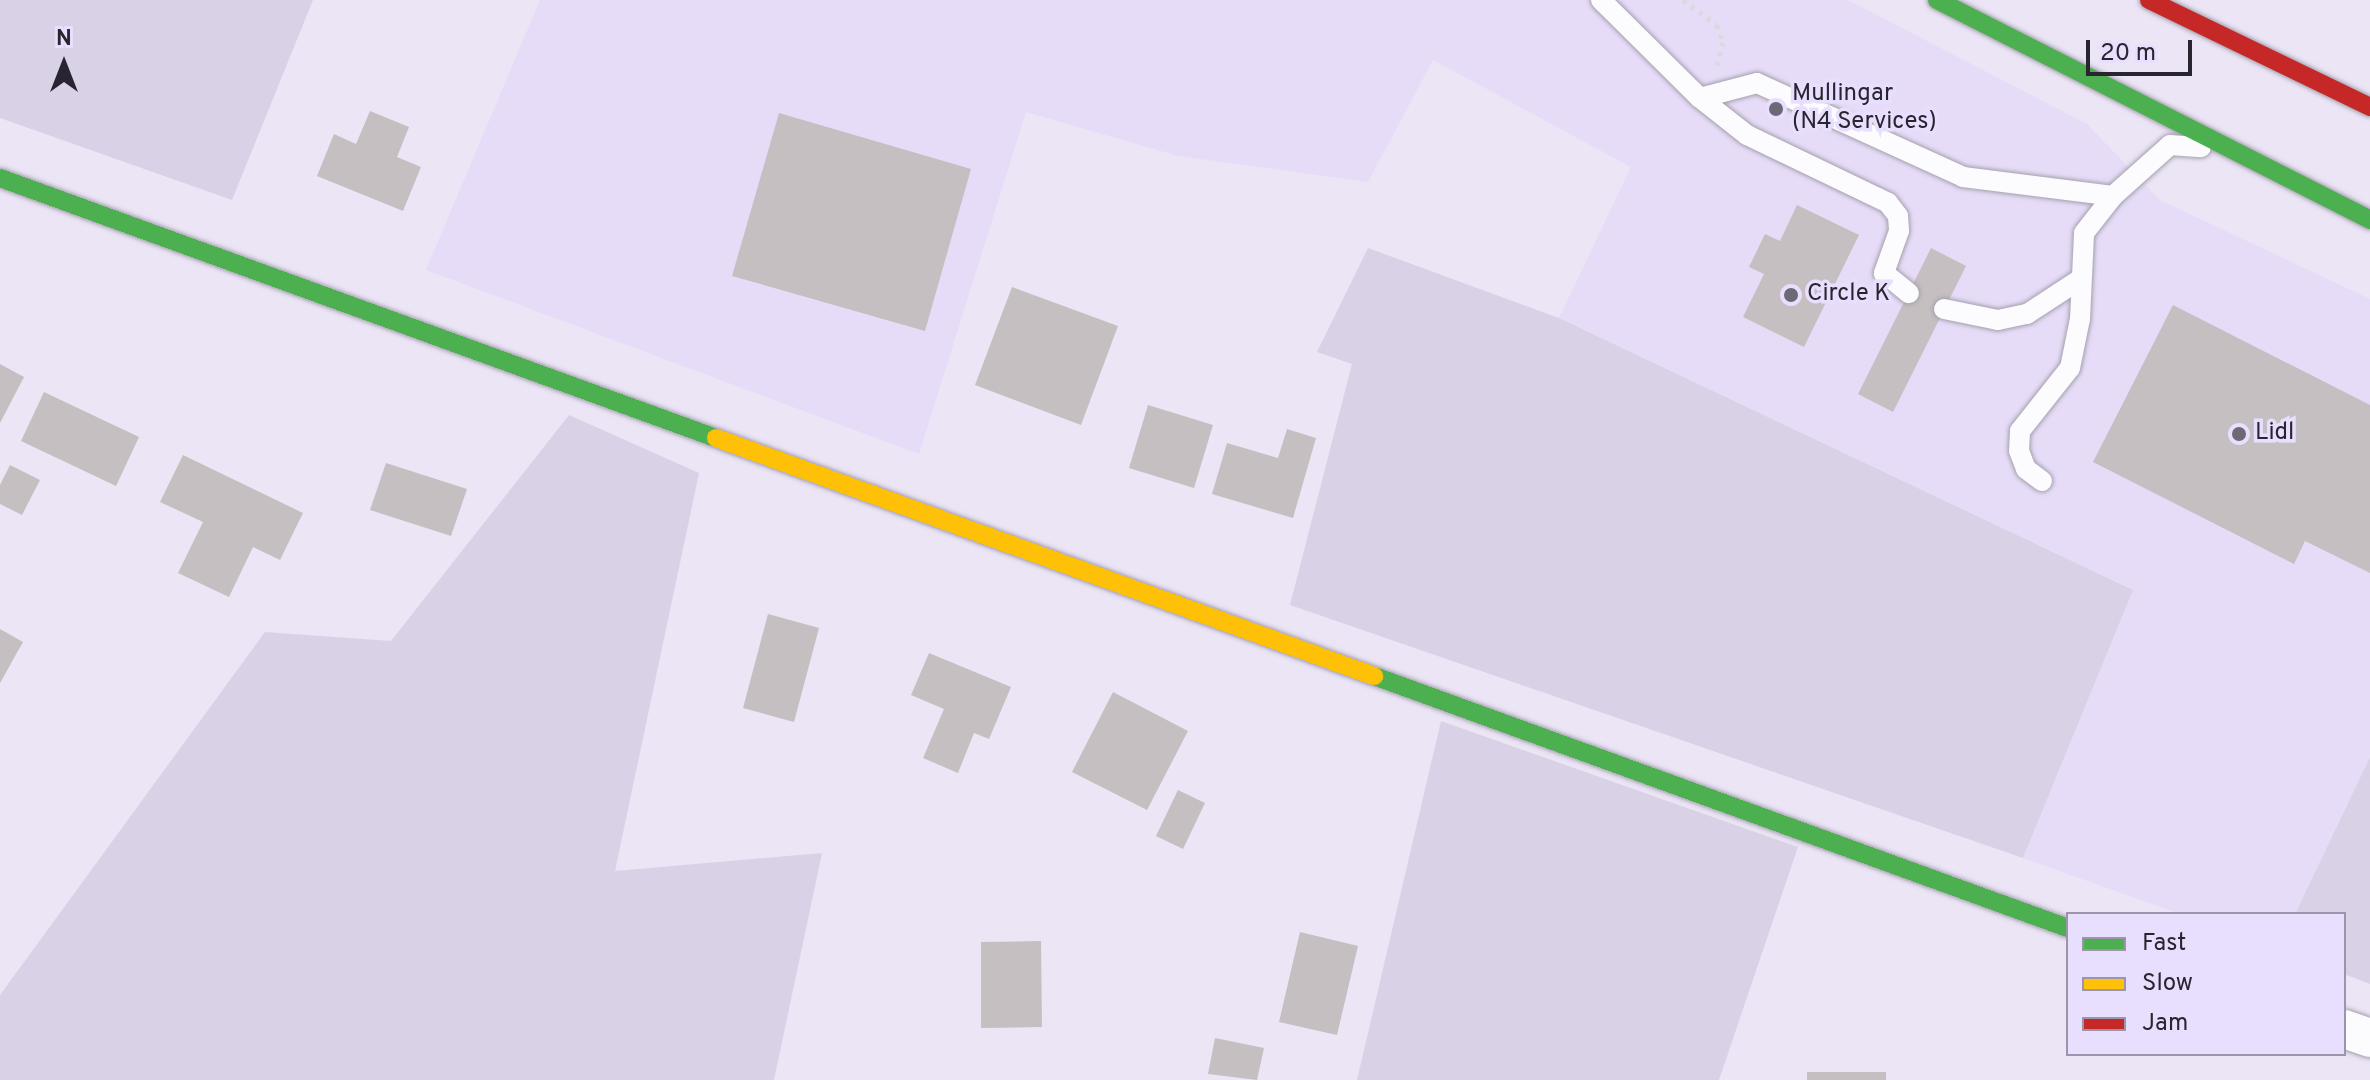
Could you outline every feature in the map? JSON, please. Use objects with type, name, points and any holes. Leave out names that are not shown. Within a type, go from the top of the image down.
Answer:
[{"type":"main road","points":[[1937,0],[2370,220]]},
{"type":"main road","points":[[2149,0],[2370,107]]},
{"type":"main road","points":[[0,178],[2066,927]]},
{"type":"street","points":[[2346,1030],[2370,1038]]},
{"type":"lane","points":[[1601,0],[1700,98],[1747,135],[1888,203],[1898,216],[1899,231],[1884,273],[1909,293]]},
{"type":"lane","points":[[1700,98],[1757,83],[1963,177],[2113,196]]},
{"type":"lane","points":[[2042,481],[2026,469],[2019,451],[2020,431],[2070,368],[2080,319],[2079,280],[2084,233],[2113,196],[2170,145],[2225,148]]},
{"type":"lane","points":[[1944,309],[1998,320],[2027,314],[2079,280]]},
{"type":"path","points":[[1683,0],[1717,25],[1723,42],[1700,98]]},
{"type":"shaded area","points":[[0,0],[313,0],[232,200],[0,118]]},
{"type":"shaded area","points":[[540,0],[1848,0],[2087,124],[2160,200],[2370,299],[2370,757],[2296,912],[2174,912],[2023,858],[2133,590],[1559,318],[1631,167],[1433,60],[1368,182],[1178,156],[1026,112],[919,454],[426,270]]},
{"type":"shaded area","points":[[1368,248],[1559,318],[2133,590],[2023,858],[1290,605],[1352,364],[1317,352]]},
{"type":"shaded area","points":[[569,415],[699,473],[615,871],[822,853],[774,1080],[0,1080],[0,995],[265,632],[391,641]]},
{"type":"shaded area","points":[[1441,721],[1798,847],[1719,1080],[1357,1080]]},
{"type":"shaded area","points":[[2370,757],[2370,984],[2346,975],[2346,912],[2296,912]]},
{"type":"building","points":[[370,111],[409,127],[397,157],[421,167],[403,211],[317,176],[334,134],[356,144]]},
{"type":"building","points":[[779,113],[971,169],[925,331],[732,276]]},
{"type":"building","name":"Circle K","points":[[1797,205],[1859,235],[1804,347],[1743,317],[1764,274],[1749,267],[1765,234],[1780,241]]},
{"type":"building","points":[[1931,248],[1966,266],[1893,412],[1858,394]]},
{"type":"building","points":[[1012,287],[1118,326],[1081,425],[975,385]]},
{"type":"building","name":"Lidl","points":[[2173,305],[2370,405],[2370,573],[2305,541],[2294,564],[2093,462]]},
{"type":"building","points":[[0,364],[24,377],[0,423]]},
{"type":"building","points":[[44,392],[139,437],[116,486],[21,441]]},
{"type":"building","points":[[1148,405],[1213,425],[1194,488],[1129,468]]},
{"type":"building","points":[[1287,429],[1316,438],[1293,518],[1212,494],[1227,443],[1278,458]]},
{"type":"building","points":[[183,455],[303,513],[280,560],[253,547],[229,597],[178,573],[203,522],[160,502]]},
{"type":"building","points":[[386,463],[467,489],[451,536],[370,510]]},
{"type":"building","points":[[10,465],[40,480],[22,515],[0,504],[0,485]]},
{"type":"building","points":[[768,614],[819,628],[794,722],[743,708]]},
{"type":"building","points":[[0,629],[23,642],[0,683]]},
{"type":"building","points":[[929,653],[1011,687],[989,739],[974,733],[958,773],[923,758],[944,709],[911,695]]},
{"type":"building","points":[[1113,692],[1188,731],[1147,810],[1072,772]]},
{"type":"building","points":[[1178,790],[1205,803],[1183,849],[1156,836]]},
{"type":"building","points":[[1300,932],[1358,946],[1337,1035],[1279,1022]]},
{"type":"building","points":[[1041,941],[1042,1027],[981,1028],[981,942]]},
{"type":"building","points":[[1215,1038],[1264,1048],[1257,1080],[1208,1074]]},
{"type":"building","points":[[1807,1072],[1886,1072],[1886,1080],[1807,1080]]},
{"type":"traffic: fast","points":[[1937,0],[2370,220]]},
{"type":"traffic: fast","points":[[0,178],[716,438]]},
{"type":"traffic: fast","points":[[1374,676],[2066,927]]},
{"type":"traffic: slow","points":[[716,438],[1374,676]]},
{"type":"traffic: jam","points":[[2149,0],[2370,107]]},
{"type":"place","name":"Mullingar (N4 Services)","points":[[1776,109]]},
{"type":"place","name":"Circle K","points":[[1791,295]]},
{"type":"place","name":"Lidl","points":[[2239,434]]}]
